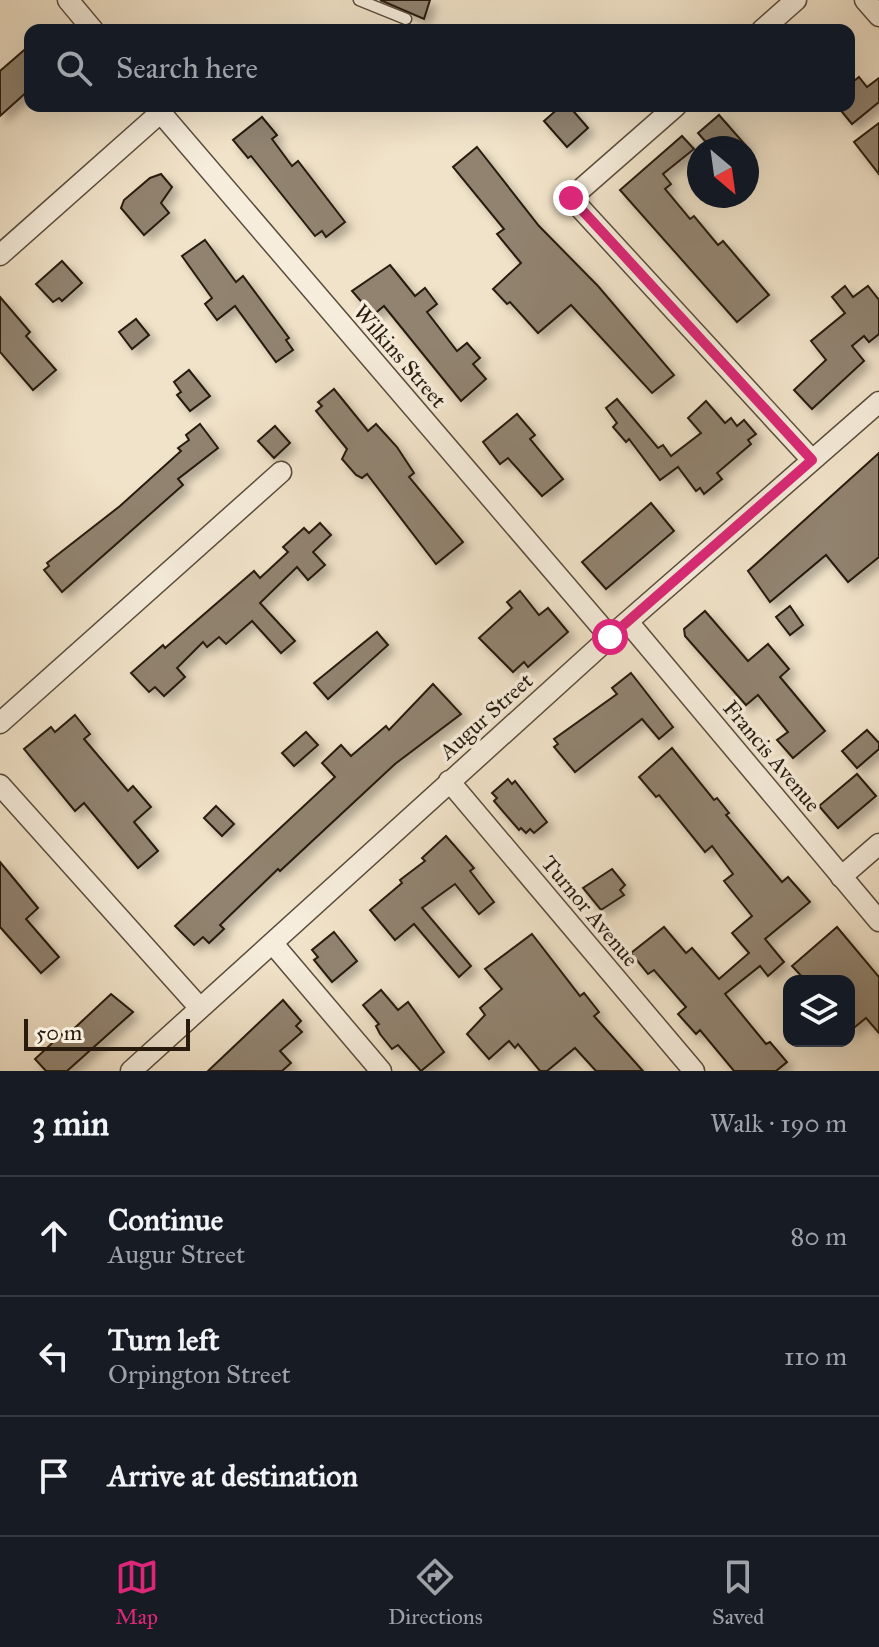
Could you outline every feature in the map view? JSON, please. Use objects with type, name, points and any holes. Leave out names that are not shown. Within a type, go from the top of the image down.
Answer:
[{"type":"street","points":[[68,0],[88,24]]},
{"type":"street","points":[[769,24],[796,0]]},
{"type":"street","points":[[865,0],[879,16]]},
{"type":"street","points":[[0,255],[155,112]]},
{"type":"street","name":"Wilkins Street","points":[[159,112],[610,637]]},
{"type":"street","points":[[669,112],[571,198],[812,460]]},
{"type":"street","name":"Augur Street","points":[[131,1071],[199,1007],[274,945],[449,781],[610,637],[879,402]]},
{"type":"street","points":[[0,723],[281,472]]},
{"type":"street","name":"Francis Avenue","points":[[628,622],[879,921]]},
{"type":"street","name":"Turnor Avenue","points":[[449,781],[694,1071]]},
{"type":"street","points":[[0,785],[199,1007]]},
{"type":"street","points":[[841,877],[879,844]]},
{"type":"street","points":[[274,945],[381,1071]]},
{"type":"lane","points":[[359,0],[406,19]]},
{"type":"building","points":[[380,0],[430,0],[424,19]]},
{"type":"building","points":[[24,50],[24,94],[0,116],[0,71]]},
{"type":"building","points":[[859,77],[867,87],[879,78],[879,102],[852,124],[842,112],[855,112],[855,80]]},
{"type":"building","points":[[554,112],[574,112],[588,128],[567,147],[544,121]]},
{"type":"building","points":[[719,115],[737,136],[701,136],[698,133]]},
{"type":"building","points":[[262,117],[277,135],[272,139],[292,166],[298,161],[345,222],[326,237],[322,231],[315,236],[251,156],[248,158],[233,140]]},
{"type":"building","points":[[879,123],[879,174],[854,142]]},
{"type":"building","points":[[682,136],[687,141],[687,155],[663,174],[671,184],[665,189],[690,219],[694,216],[718,245],[723,241],[769,295],[737,322],[620,190]]},
{"type":"building","points":[[477,147],[539,226],[598,286],[674,375],[652,393],[571,305],[538,333],[510,302],[507,304],[493,289],[521,263],[497,234],[504,229],[453,167]]},
{"type":"building","points":[[161,174],[172,187],[161,203],[169,213],[144,235],[121,208],[124,200],[150,178]]},
{"type":"building","points":[[205,240],[236,282],[243,276],[289,338],[286,340],[293,350],[276,362],[235,306],[217,320],[205,304],[212,298],[182,256]]},
{"type":"building","points":[[62,261],[82,283],[62,301],[59,298],[53,302],[36,284]]},
{"type":"building","points":[[390,265],[415,296],[425,288],[437,304],[427,312],[457,351],[467,343],[480,358],[473,364],[486,379],[461,401],[384,306],[373,315],[352,291]]},
{"type":"building","points":[[845,286],[853,297],[868,286],[879,300],[879,334],[869,342],[864,336],[852,346],[864,361],[812,409],[794,390],[826,360],[811,341],[845,313],[832,297]]},
{"type":"building","points":[[0,297],[30,332],[26,336],[56,370],[33,390],[0,352]]},
{"type":"building","points":[[136,319],[149,335],[132,349],[119,332]]},
{"type":"building","points":[[189,370],[210,396],[190,411],[177,395],[181,392],[174,382]]},
{"type":"building","points":[[334,389],[368,431],[376,424],[397,447],[414,473],[409,477],[463,542],[436,564],[367,474],[362,478],[356,475],[342,459],[347,449],[316,411],[322,406],[318,402]]},
{"type":"building","points":[[617,399],[658,448],[663,445],[671,456],[701,433],[688,418],[706,401],[725,423],[731,418],[737,426],[744,420],[756,434],[748,440],[751,444],[717,473],[722,479],[704,494],[700,488],[696,491],[678,467],[660,480],[629,439],[626,442],[613,427],[617,423],[606,408]]},
{"type":"building","points":[[517,414],[535,435],[530,439],[563,479],[542,496],[508,458],[500,464],[483,442]]},
{"type":"building","points":[[200,424],[218,448],[178,479],[183,485],[62,592],[44,570],[49,566],[47,563],[120,506],[181,451],[178,448],[189,440],[186,435]]},
{"type":"building","points":[[275,426],[290,443],[274,458],[258,441]]},
{"type":"building","points":[[879,453],[879,557],[848,582],[826,555],[770,602],[748,571]]},
{"type":"building","points":[[651,503],[674,531],[606,589],[582,562]]},
{"type":"building","points":[[320,523],[331,535],[313,552],[325,565],[308,580],[297,567],[260,603],[295,641],[281,653],[252,621],[226,644],[219,637],[207,647],[203,642],[177,668],[185,677],[164,696],[155,687],[149,692],[131,673],[163,645],[165,648],[254,571],[260,578],[288,552],[283,547],[304,528],[309,533]]},
{"type":"building","points":[[520,591],[539,615],[548,608],[568,632],[528,667],[524,662],[513,672],[479,638],[512,608],[507,602]]},
{"type":"building","points":[[790,606],[803,625],[790,635],[776,617]]},
{"type":"building","points":[[705,611],[748,661],[768,644],[789,669],[780,677],[825,731],[793,758],[777,740],[788,732],[758,695],[746,705],[685,636],[684,629]]},
{"type":"building","points":[[377,632],[388,645],[328,699],[314,683]]},
{"type":"building","points":[[631,673],[673,727],[659,739],[642,719],[575,772],[554,747],[558,744],[554,739],[617,694],[612,688]]},
{"type":"building","points":[[433,684],[461,714],[395,764],[280,871],[278,869],[220,925],[224,929],[209,943],[203,937],[194,945],[175,926],[335,777],[322,763],[341,745],[351,756],[386,726],[389,730]]},
{"type":"building","points":[[75,715],[90,734],[84,739],[128,791],[133,786],[151,807],[134,822],[158,851],[138,868],[84,803],[75,811],[24,749],[51,727],[55,732]]},
{"type":"building","points":[[867,730],[879,743],[879,749],[857,768],[842,751]]},
{"type":"building","points":[[306,732],[318,745],[294,766],[282,753]]},
{"type":"building","points":[[672,748],[714,800],[717,798],[729,813],[726,815],[782,882],[788,877],[810,902],[765,939],[784,962],[768,976],[760,966],[725,994],[766,1044],[770,1042],[787,1062],[776,1071],[734,1071],[700,1030],[696,1034],[678,1014],[686,1007],[654,970],[648,974],[631,953],[664,927],[686,953],[692,948],[719,979],[749,953],[732,933],[752,916],[724,881],[733,874],[712,846],[705,852],[659,795],[656,797],[639,777]]},
{"type":"building","points":[[857,774],[876,796],[838,828],[819,806]]},
{"type":"building","points":[[508,779],[512,784],[515,781],[547,822],[534,833],[530,829],[526,833],[521,828],[519,830],[494,801],[497,798],[492,793]]},
{"type":"building","points":[[216,806],[234,824],[222,836],[204,818]]},
{"type":"building","points":[[446,836],[474,868],[470,871],[494,902],[479,914],[455,884],[422,908],[471,966],[459,977],[414,924],[395,940],[370,910],[402,883],[400,880],[425,861],[422,858]]},
{"type":"building","points":[[0,862],[38,908],[26,919],[59,957],[41,973],[0,927]]},
{"type":"building","points":[[612,869],[625,885],[620,890],[624,895],[601,910],[583,888]]},
{"type":"building","points":[[837,927],[879,977],[879,1033],[866,1018],[855,1027],[855,975],[800,975],[792,966]]},
{"type":"building","points":[[334,932],[357,961],[332,982],[314,960],[318,957],[312,950]]},
{"type":"building","points":[[532,934],[580,996],[584,993],[599,1012],[594,1016],[643,1071],[596,1071],[575,1048],[547,1071],[540,1071],[518,1044],[515,1048],[509,1041],[489,1059],[467,1034],[485,1015],[480,1008],[502,989],[485,969]]},
{"type":"building","points":[[381,990],[398,1010],[408,1002],[444,1052],[421,1071],[398,1045],[392,1049],[380,1034],[376,1026],[379,1024],[363,1005]]},
{"type":"building","points":[[111,994],[133,1012],[67,1071],[46,1071],[35,1059],[62,1034],[65,1037]]},
{"type":"building","points":[[283,1000],[301,1021],[296,1026],[302,1032],[280,1051],[291,1063],[282,1071],[208,1071]]},
{"type":"route","points":[[571,198],[812,460],[610,637]]}]
